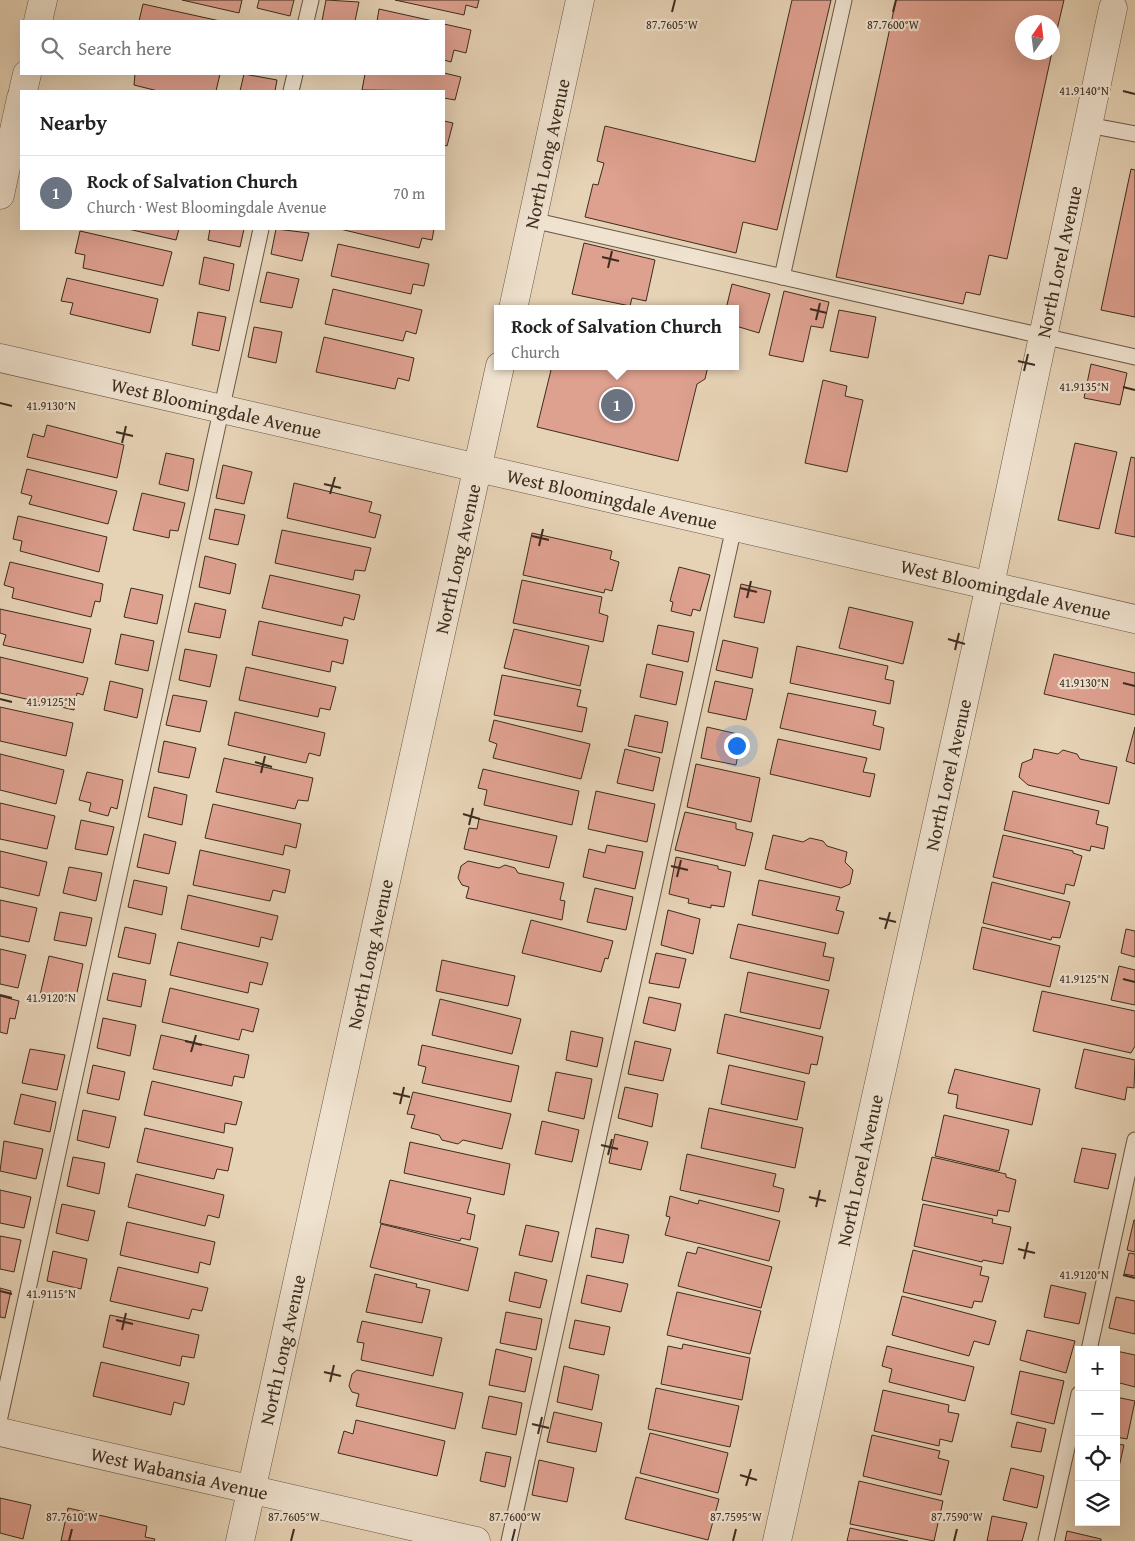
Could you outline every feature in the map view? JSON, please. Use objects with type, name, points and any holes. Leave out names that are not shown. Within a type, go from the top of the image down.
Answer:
[{"type":"street","points":[[38,20],[43,0]]},
{"type":"street","name":"North Long Avenue","points":[[513,305],[580,0]]},
{"type":"street","name":"North Lorel Avenue","points":[[777,1541],[990,585],[1114,4]]},
{"type":"street","points":[[23,90],[27,75]]},
{"type":"street","points":[[0,195],[20,103]]},
{"type":"street","name":"West Bloomingdale Avenue","points":[[0,358],[1135,619]]},
{"type":"street","name":"North Long Avenue","points":[[240,1541],[499,370]]},
{"type":"street","name":"West Wabansia Avenue","points":[[0,1432],[476,1541]]},
{"type":"lane","points":[[306,20],[311,0]]},
{"type":"lane","points":[[782,276],[844,0]]},
{"type":"lane","points":[[291,90],[295,75]]},
{"type":"lane","points":[[1088,125],[1135,134]]},
{"type":"lane","points":[[532,220],[1135,357]]},
{"type":"lane","points":[[0,1417],[261,230]]},
{"type":"lane","points":[[509,1541],[734,527]]},
{"type":"lane","points":[[1089,1346],[1135,1140]]},
{"type":"lane","points":[[1046,1541],[1075,1412]]},
{"type":"building","points":[[182,0],[242,0],[239,13]]},
{"type":"building","points":[[259,0],[294,0],[290,16],[257,8]]},
{"type":"building","points":[[326,0],[359,2],[355,20],[322,20]]},
{"type":"building","points":[[395,0],[479,0],[477,8],[466,5],[464,15]]},
{"type":"building","points":[[792,0],[831,0],[777,230],[743,222],[736,253],[585,217],[593,184],[598,185],[604,163],[597,161],[605,126],[755,162]]},
{"type":"building","points":[[896,0],[1064,0],[1060,17],[1060,15],[1015,15],[1015,60],[1050,60],[1007,259],[989,255],[980,295],[966,292],[963,304],[836,277]]},
{"type":"building","points":[[143,4],[215,20],[139,20]]},
{"type":"building","points":[[379,9],[428,20],[377,20]]},
{"type":"building","points":[[445,24],[471,30],[466,53],[454,50],[451,62],[445,60]]},
{"type":"building","points":[[445,73],[461,77],[455,100],[445,98],[445,90],[362,90],[365,75],[445,75]]},
{"type":"building","points":[[135,75],[220,75],[216,90],[154,90],[134,85]]},
{"type":"building","points":[[244,75],[277,80],[275,90],[240,90]]},
{"type":"building","points":[[445,121],[453,123],[447,146],[445,145]]},
{"type":"building","points":[[1131,169],[1135,170],[1135,317],[1101,310]]},
{"type":"building","points":[[132,230],[179,230],[176,240]]},
{"type":"building","points":[[210,230],[244,230],[240,247],[208,240]]},
{"type":"building","points":[[276,230],[309,233],[302,261],[271,254]]},
{"type":"building","points":[[344,230],[434,230],[432,240],[422,238],[419,248]]},
{"type":"building","points":[[80,231],[172,252],[163,286],[83,268],[85,255],[75,253]]},
{"type":"building","points":[[584,243],[655,260],[646,301],[632,298],[630,305],[625,305],[572,294]]},
{"type":"building","points":[[338,244],[429,264],[424,286],[413,284],[411,294],[331,276]]},
{"type":"building","points":[[204,257],[234,264],[229,291],[199,284]]},
{"type":"building","points":[[267,272],[299,279],[292,308],[260,302]]},
{"type":"building","points":[[67,278],[158,299],[150,333],[70,314],[73,303],[61,301]]},
{"type":"building","points":[[732,284],[770,294],[759,333],[739,327],[739,305],[727,305]]},
{"type":"building","points":[[333,289],[422,310],[416,334],[406,331],[403,341],[325,324]]},
{"type":"building","points":[[784,291],[829,302],[823,328],[811,326],[803,362],[769,355]]},
{"type":"building","points":[[839,310],[876,317],[868,358],[830,351]]},
{"type":"building","points":[[198,312],[226,317],[219,351],[192,345]]},
{"type":"building","points":[[254,327],[282,332],[276,363],[248,357]]},
{"type":"building","points":[[324,337],[414,358],[409,381],[398,378],[395,389],[316,372]]},
{"type":"building","points":[[1091,364],[1127,373],[1120,405],[1084,398]]},
{"type":"building","points":[[551,370],[707,370],[705,379],[697,384],[678,461],[537,427]]},
{"type":"building","points":[[823,380],[847,386],[845,396],[863,400],[847,472],[805,463]]},
{"type":"building","points":[[47,425],[124,445],[117,478],[27,457],[33,434],[44,437]]},
{"type":"building","points":[[1075,443],[1117,452],[1099,529],[1058,520]]},
{"type":"building","points":[[166,453],[194,459],[188,491],[159,484]]},
{"type":"building","points":[[1131,457],[1135,458],[1135,537],[1115,533]]},
{"type":"building","points":[[223,465],[252,472],[244,504],[216,498]]},
{"type":"building","points":[[27,469],[117,491],[108,524],[29,504],[32,496],[21,493]]},
{"type":"building","points":[[294,483],[372,502],[369,512],[381,515],[375,538],[287,518]]},
{"type":"building","points":[[142,493],[185,503],[178,531],[170,530],[169,538],[133,530]]},
{"type":"building","points":[[215,509],[245,515],[238,545],[209,539]]},
{"type":"building","points":[[18,516],[107,537],[99,572],[20,551],[22,541],[13,539]]},
{"type":"building","points":[[282,530],[371,548],[365,571],[355,570],[353,580],[275,563]]},
{"type":"building","points":[[532,533],[612,551],[610,559],[619,562],[612,591],[605,589],[604,593],[523,575]]},
{"type":"building","points":[[205,556],[236,564],[230,594],[199,587]]},
{"type":"building","points":[[10,562],[103,584],[100,602],[95,601],[91,617],[12,598],[14,588],[4,585]]},
{"type":"building","points":[[679,567],[710,575],[700,611],[693,609],[691,616],[671,611],[673,602],[670,601]]},
{"type":"building","points":[[270,575],[360,595],[354,620],[344,617],[342,626],[262,608]]},
{"type":"building","points":[[522,580],[602,597],[599,613],[608,616],[603,642],[513,623]]},
{"type":"building","points":[[741,584],[771,591],[764,623],[734,617]]},
{"type":"building","points":[[131,588],[163,595],[157,624],[124,617]]},
{"type":"building","points":[[195,603],[226,610],[220,638],[188,632]]},
{"type":"building","points":[[849,607],[913,622],[903,664],[839,648]]},
{"type":"building","points":[[0,609],[91,629],[83,663],[3,645],[6,635],[0,633]]},
{"type":"building","points":[[259,621],[348,640],[343,664],[332,661],[330,672],[252,655]]},
{"type":"building","points":[[658,625],[694,632],[688,662],[652,654]]},
{"type":"building","points":[[514,629],[589,646],[580,686],[504,668]]},
{"type":"building","points":[[121,634],[154,641],[148,671],[115,664]]},
{"type":"building","points":[[723,640],[758,648],[752,678],[716,670]]},
{"type":"building","points":[[797,646],[888,666],[885,679],[894,681],[890,704],[790,683]]},
{"type":"building","points":[[185,649],[217,655],[210,687],[179,680]]},
{"type":"building","points":[[1054,654],[1135,673],[1135,715],[1044,694]]},
{"type":"building","points":[[0,657],[88,678],[83,695],[77,693],[74,710],[0,693]]},
{"type":"building","points":[[647,664],[683,672],[676,705],[640,697]]},
{"type":"building","points":[[246,667],[336,687],[330,710],[320,708],[318,717],[239,700]]},
{"type":"building","points":[[502,675],[581,690],[577,706],[587,708],[582,732],[494,715]]},
{"type":"building","points":[[110,681],[143,689],[137,718],[104,710]]},
{"type":"building","points":[[715,681],[753,689],[746,720],[708,712]]},
{"type":"building","points":[[788,693],[876,711],[873,725],[884,728],[880,750],[780,728]]},
{"type":"building","points":[[173,695],[207,701],[200,732],[166,725]]},
{"type":"building","points":[[0,707],[73,723],[66,756],[0,741]]},
{"type":"building","points":[[235,712],[325,733],[320,756],[309,753],[306,763],[228,745]]},
{"type":"building","points":[[635,715],[668,722],[662,753],[628,746]]},
{"type":"building","points":[[494,720],[590,744],[581,779],[493,758],[497,744],[489,741]]},
{"type":"building","points":[[707,727],[742,735],[736,765],[701,758]]},
{"type":"building","points":[[1135,727],[1135,764],[1126,761]]},
{"type":"building","points":[[778,739],[867,758],[863,772],[875,774],[870,797],[770,774]]},
{"type":"building","points":[[164,741],[196,748],[189,778],[158,772]]},
{"type":"building","points":[[625,749],[660,758],[653,791],[617,783]]},
{"type":"building","points":[[1034,749],[1058,754],[1063,750],[1077,754],[1080,759],[1117,767],[1109,804],[1028,785],[1019,777],[1022,763],[1032,759]]},
{"type":"building","points":[[0,754],[64,770],[56,804],[0,790]]},
{"type":"building","points":[[224,758],[313,778],[308,801],[298,800],[295,809],[216,792]]},
{"type":"building","points":[[696,764],[760,778],[751,822],[687,807]]},
{"type":"building","points":[[483,769],[579,791],[572,825],[484,805],[487,790],[478,788]]},
{"type":"building","points":[[87,772],[123,780],[117,809],[111,807],[108,816],[89,811],[91,803],[79,800]]},
{"type":"building","points":[[154,787],[187,795],[182,825],[148,817]]},
{"type":"building","points":[[596,791],[655,804],[647,842],[588,829]]},
{"type":"building","points":[[1013,791],[1099,811],[1096,824],[1108,827],[1104,849],[1091,846],[1090,851],[1004,830]]},
{"type":"building","points":[[0,803],[55,816],[47,849],[0,839]]},
{"type":"building","points":[[213,804],[301,824],[296,848],[285,845],[283,855],[205,838]]},
{"type":"building","points":[[685,812],[736,823],[736,829],[753,833],[745,866],[675,850]]},
{"type":"building","points":[[479,819],[557,836],[549,868],[464,849],[469,828],[477,829]]},
{"type":"building","points":[[81,820],[114,827],[107,855],[75,849]]},
{"type":"building","points":[[144,834],[176,842],[169,874],[137,867]]},
{"type":"building","points":[[773,835],[803,842],[810,838],[823,841],[827,846],[847,852],[845,862],[853,870],[850,884],[841,888],[765,869]]},
{"type":"building","points":[[1003,835],[1073,851],[1073,853],[1082,856],[1074,886],[1066,884],[1064,894],[993,877]]},
{"type":"building","points":[[607,845],[643,852],[635,889],[583,877],[589,849],[605,853]]},
{"type":"building","points":[[200,850],[290,870],[285,893],[273,890],[270,901],[193,885]]},
{"type":"building","points":[[0,851],[47,862],[39,896],[0,887]]},
{"type":"building","points":[[676,857],[718,866],[718,869],[731,872],[724,907],[711,905],[711,908],[688,903],[689,899],[669,894]]},
{"type":"building","points":[[468,861],[499,868],[505,865],[515,868],[518,873],[564,883],[560,900],[565,901],[562,920],[466,898],[469,887],[462,885],[458,878],[461,866]]},
{"type":"building","points":[[69,867],[102,873],[96,901],[63,893]]},
{"type":"building","points":[[134,880],[167,887],[162,915],[128,907]]},
{"type":"building","points":[[759,880],[840,897],[836,910],[844,912],[838,934],[752,915]]},
{"type":"building","points":[[992,882],[1070,902],[1060,938],[1052,937],[1051,940],[983,923]]},
{"type":"building","points":[[595,888],[633,897],[626,930],[587,922]]},
{"type":"building","points":[[188,895],[278,916],[272,940],[261,937],[259,947],[181,929]]},
{"type":"building","points":[[0,900],[37,908],[29,942],[0,936]]},
{"type":"building","points":[[668,910],[700,919],[693,954],[661,945]]},
{"type":"building","points":[[60,912],[92,918],[86,946],[54,940]]},
{"type":"building","points":[[531,920],[613,941],[608,959],[605,958],[601,972],[522,953]]},
{"type":"building","points":[[738,924],[826,943],[823,956],[834,958],[829,981],[730,958]]},
{"type":"building","points":[[125,927],[156,934],[150,964],[118,957]]},
{"type":"building","points":[[982,927],[1060,946],[1050,987],[973,969]]},
{"type":"building","points":[[1126,929],[1135,931],[1135,957],[1121,953]]},
{"type":"building","points":[[178,942],[268,963],[262,985],[250,982],[248,993],[170,975]]},
{"type":"building","points":[[0,949],[26,955],[18,988],[0,984]]},
{"type":"building","points":[[656,953],[686,959],[679,988],[649,983]]},
{"type":"building","points":[[49,956],[83,964],[75,1002],[40,995]]},
{"type":"building","points":[[442,960],[515,976],[508,1006],[436,991]]},
{"type":"building","points":[[1119,966],[1135,970],[1135,1005],[1111,1000]]},
{"type":"building","points":[[748,972],[829,990],[820,1029],[740,1012]]},
{"type":"building","points":[[113,973],[146,980],[141,1007],[107,1000]]},
{"type":"building","points":[[170,988],[259,1009],[253,1032],[242,1029],[239,1040],[162,1022]]},
{"type":"building","points":[[1042,991],[1135,1011],[1135,1046],[1131,1053],[1033,1031]]},
{"type":"building","points":[[0,996],[19,1001],[15,1019],[10,1018],[7,1034],[0,1032]]},
{"type":"building","points":[[649,997],[681,1004],[675,1031],[643,1023]]},
{"type":"building","points":[[440,999],[521,1019],[512,1054],[432,1035]]},
{"type":"building","points":[[725,1014],[823,1037],[817,1065],[811,1064],[809,1074],[717,1053]]},
{"type":"building","points":[[103,1018],[136,1025],[130,1056],[97,1048]]},
{"type":"building","points":[[571,1031],[603,1038],[597,1067],[566,1060]]},
{"type":"building","points":[[161,1035],[249,1055],[244,1078],[234,1076],[232,1086],[153,1069]]},
{"type":"building","points":[[635,1041],[671,1049],[663,1081],[628,1074]]},
{"type":"building","points":[[422,1045],[519,1066],[511,1102],[422,1083],[426,1067],[418,1065]]},
{"type":"building","points":[[30,1049],[65,1055],[57,1090],[22,1083]]},
{"type":"building","points":[[1084,1049],[1135,1060],[1134,1088],[1127,1087],[1125,1100],[1075,1088]]},
{"type":"building","points":[[93,1065],[125,1072],[119,1100],[87,1093]]},
{"type":"building","points":[[729,1065],[805,1082],[797,1120],[721,1104]]},
{"type":"building","points":[[955,1069],[1040,1089],[1032,1125],[956,1108],[958,1095],[948,1093]]},
{"type":"building","points":[[556,1072],[592,1079],[584,1119],[548,1111]]},
{"type":"building","points":[[152,1081],[242,1102],[236,1125],[225,1123],[224,1133],[144,1115]]},
{"type":"building","points":[[625,1087],[658,1094],[652,1127],[618,1118]]},
{"type":"building","points":[[413,1092],[511,1114],[502,1149],[463,1140],[458,1144],[442,1140],[439,1135],[411,1128],[415,1115],[407,1114]]},
{"type":"building","points":[[21,1094],[56,1102],[50,1132],[14,1124]]},
{"type":"building","points":[[709,1108],[803,1128],[795,1168],[701,1148]]},
{"type":"building","points":[[83,1110],[116,1117],[109,1148],[77,1140]]},
{"type":"building","points":[[944,1115],[1009,1130],[999,1171],[935,1156]]},
{"type":"building","points":[[542,1121],[579,1130],[572,1162],[535,1154]]},
{"type":"building","points":[[145,1128],[233,1148],[228,1171],[217,1169],[214,1179],[137,1162]]},
{"type":"building","points":[[615,1134],[648,1142],[641,1170],[609,1163]]},
{"type":"building","points":[[4,1141],[43,1149],[36,1179],[0,1171]]},
{"type":"building","points":[[410,1142],[510,1164],[504,1195],[404,1173]]},
{"type":"building","points":[[1082,1148],[1116,1154],[1108,1189],[1074,1182]]},
{"type":"building","points":[[687,1154],[776,1174],[773,1186],[784,1189],[779,1212],[680,1190]]},
{"type":"building","points":[[73,1157],[105,1163],[99,1194],[67,1186]]},
{"type":"building","points":[[932,1157],[1006,1174],[1006,1177],[1016,1180],[1009,1212],[998,1210],[997,1216],[922,1200]]},
{"type":"building","points":[[136,1174],[224,1195],[219,1218],[208,1215],[205,1226],[128,1207]]},
{"type":"building","points":[[390,1180],[471,1198],[467,1213],[475,1215],[470,1240],[461,1238],[460,1241],[380,1223]]},
{"type":"building","points":[[0,1190],[31,1197],[24,1228],[0,1223]]},
{"type":"building","points":[[670,1196],[698,1204],[699,1200],[780,1221],[769,1261],[665,1235],[670,1217],[666,1216]]},
{"type":"building","points":[[62,1204],[95,1211],[88,1241],[56,1233]]},
{"type":"building","points":[[923,1204],[993,1219],[992,1223],[1011,1227],[1003,1264],[983,1260],[982,1262],[914,1246]]},
{"type":"building","points":[[1135,1220],[1135,1252],[1127,1250]]},
{"type":"building","points":[[127,1222],[215,1242],[210,1265],[200,1262],[198,1273],[120,1255]]},
{"type":"building","points":[[381,1224],[478,1248],[468,1291],[370,1267]]},
{"type":"building","points":[[526,1225],[559,1232],[552,1262],[519,1255]]},
{"type":"building","points":[[596,1228],[629,1235],[623,1263],[591,1257]]},
{"type":"building","points":[[0,1236],[21,1240],[14,1272],[0,1269]]},
{"type":"building","points":[[698,1247],[772,1267],[761,1308],[678,1286],[687,1252],[696,1254]]},
{"type":"building","points":[[913,1250],[982,1267],[980,1275],[989,1277],[982,1302],[974,1301],[972,1308],[903,1292]]},
{"type":"building","points":[[53,1251],[87,1259],[81,1289],[47,1281]]},
{"type":"building","points":[[1129,1253],[1135,1254],[1135,1276],[1124,1274]]},
{"type":"building","points":[[118,1267],[208,1288],[202,1311],[192,1309],[189,1319],[110,1301]]},
{"type":"building","points":[[515,1272],[547,1280],[540,1308],[509,1301]]},
{"type":"building","points":[[375,1274],[417,1284],[416,1287],[430,1290],[422,1323],[366,1312]]},
{"type":"building","points":[[587,1275],[628,1284],[621,1312],[581,1303]]},
{"type":"building","points":[[1051,1285],[1086,1293],[1079,1324],[1044,1317]]},
{"type":"building","points":[[0,1288],[11,1291],[5,1318],[0,1317]]},
{"type":"building","points":[[677,1292],[761,1311],[750,1354],[667,1335]]},
{"type":"building","points":[[902,1296],[996,1321],[989,1345],[974,1341],[969,1356],[892,1335]]},
{"type":"building","points":[[1116,1297],[1135,1301],[1135,1334],[1109,1328]]},
{"type":"building","points":[[506,1312],[542,1319],[536,1350],[500,1343]]},
{"type":"building","points":[[110,1315],[199,1335],[194,1358],[182,1356],[180,1366],[103,1347]]},
{"type":"building","points":[[575,1320],[610,1327],[604,1355],[569,1348]]},
{"type":"building","points":[[362,1321],[442,1338],[433,1376],[361,1360],[364,1343],[357,1342]]},
{"type":"building","points":[[1027,1330],[1075,1341],[1066,1373],[1020,1360]]},
{"type":"building","points":[[683,1344],[750,1358],[742,1400],[661,1384],[668,1346],[682,1349]]},
{"type":"building","points":[[887,1346],[974,1367],[965,1401],[889,1382],[892,1369],[882,1366]]},
{"type":"building","points":[[496,1349],[532,1358],[525,1392],[489,1385]]},
{"type":"building","points":[[1120,1352],[1135,1355],[1135,1387],[1120,1383]]},
{"type":"building","points":[[101,1362],[189,1383],[184,1405],[174,1402],[171,1415],[93,1396]]},
{"type":"building","points":[[564,1366],[599,1375],[592,1410],[557,1402]]},
{"type":"building","points":[[357,1370],[463,1393],[455,1429],[356,1406],[359,1394],[352,1392],[349,1386],[352,1374]]},
{"type":"building","points":[[1020,1371],[1064,1381],[1054,1424],[1011,1414]]},
{"type":"building","points":[[656,1388],[739,1406],[730,1447],[648,1429]]},
{"type":"building","points":[[883,1390],[949,1405],[948,1412],[959,1414],[952,1442],[940,1439],[939,1446],[874,1431]]},
{"type":"building","points":[[489,1396],[522,1403],[516,1435],[482,1428]]},
{"type":"building","points":[[1120,1398],[1135,1401],[1127,1439],[1120,1438]]},
{"type":"building","points":[[554,1412],[602,1423],[596,1452],[547,1442]]},
{"type":"building","points":[[356,1420],[445,1441],[437,1476],[338,1453],[344,1431],[353,1434]]},
{"type":"building","points":[[1017,1422],[1046,1429],[1041,1452],[1011,1447]]},
{"type":"building","points":[[650,1433],[728,1453],[718,1493],[640,1473]]},
{"type":"building","points":[[872,1435],[940,1451],[938,1458],[949,1461],[941,1495],[863,1476]]},
{"type":"building","points":[[1120,1444],[1124,1445],[1120,1463]]},
{"type":"building","points":[[486,1452],[511,1457],[505,1487],[480,1481]]},
{"type":"building","points":[[539,1460],[574,1468],[567,1502],[532,1495]]},
{"type":"building","points":[[1011,1468],[1044,1476],[1037,1508],[1003,1500]]},
{"type":"building","points":[[636,1477],[719,1499],[708,1540],[625,1519]]},
{"type":"building","points":[[859,1481],[943,1501],[934,1541],[850,1524]]},
{"type":"building","points":[[0,1498],[31,1505],[23,1539],[0,1533]]},
{"type":"building","points":[[68,1508],[147,1526],[145,1537],[155,1539],[154,1541],[61,1541]]},
{"type":"building","points":[[992,1516],[1027,1523],[1022,1541],[987,1541]]},
{"type":"building","points":[[850,1528],[908,1541],[847,1541]]},
{"type":"building","points":[[1067,1531],[1101,1539],[1101,1541],[1065,1541]]},
{"type":"place","name":"Rock of Salvation Church","points":[[617,405]]}]
